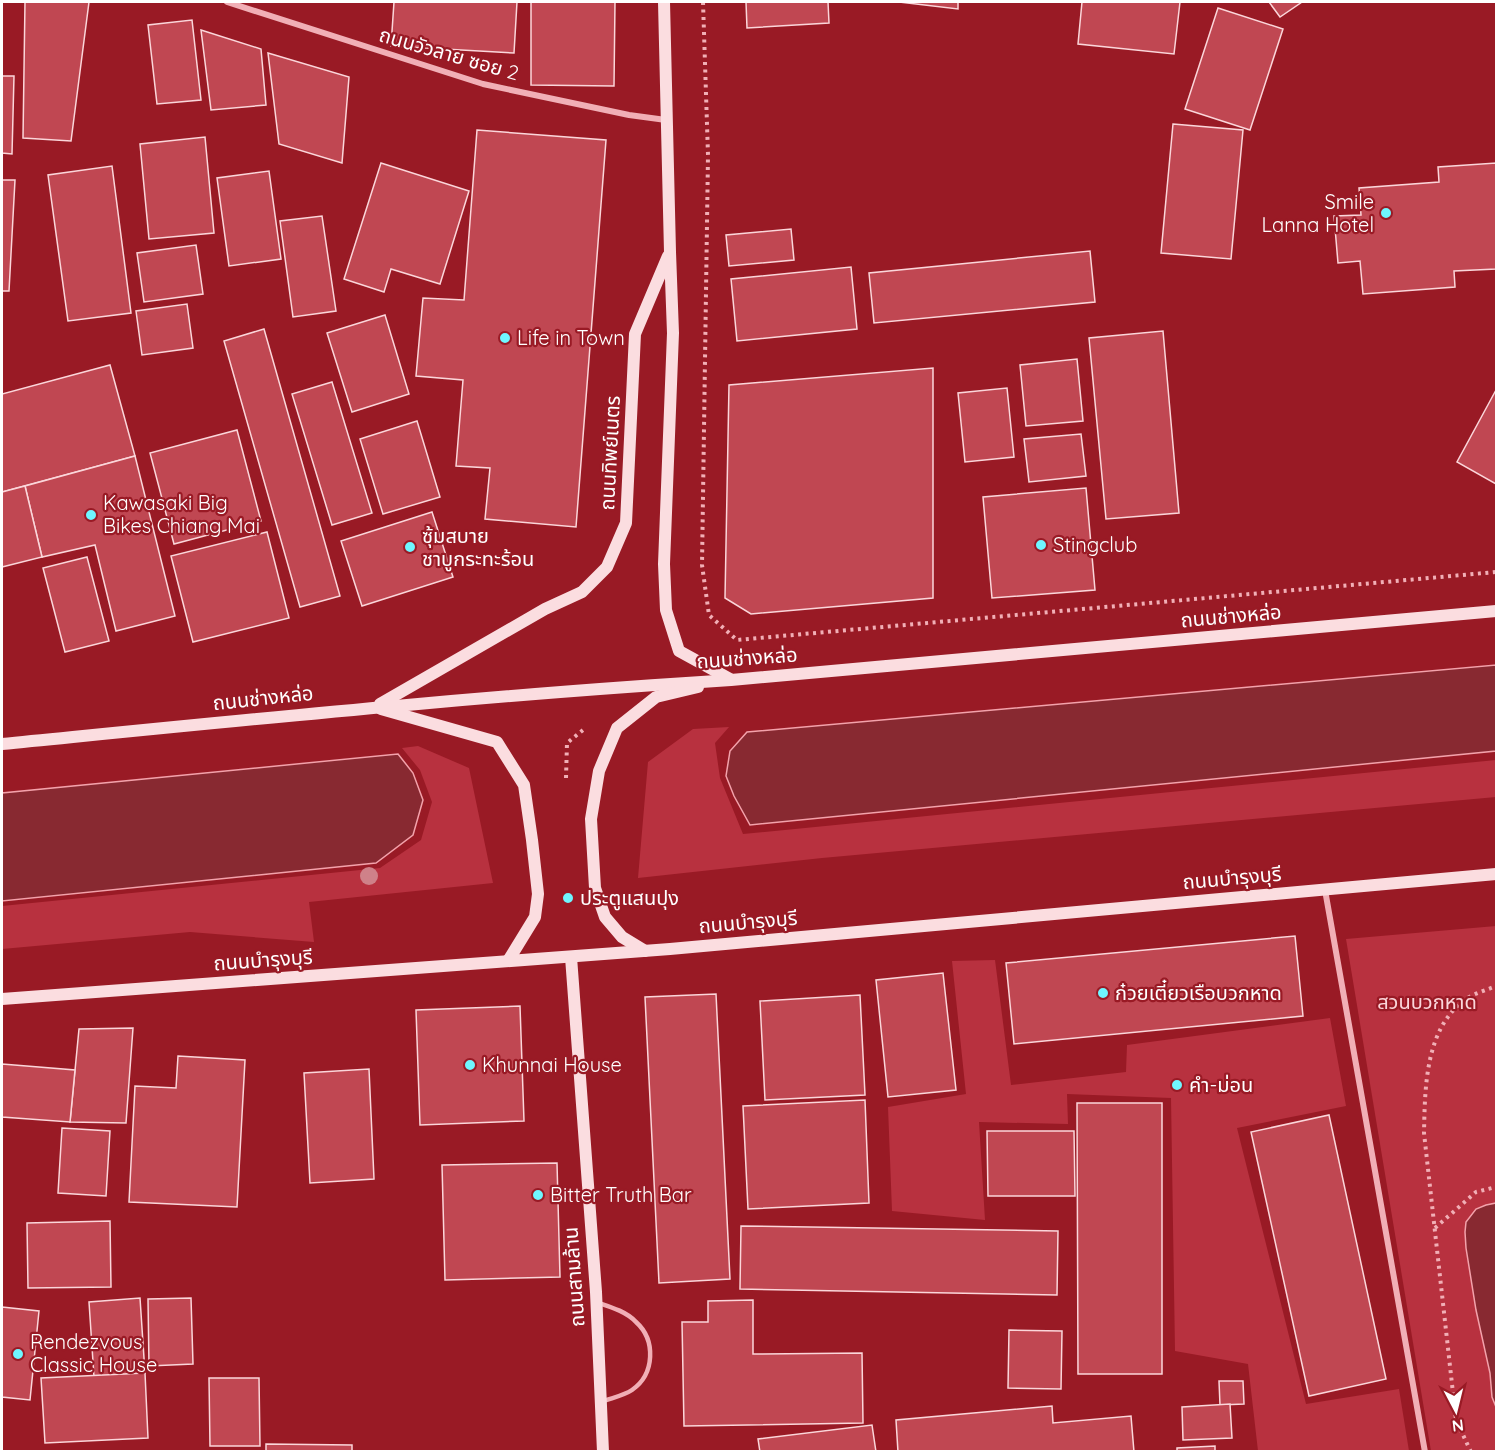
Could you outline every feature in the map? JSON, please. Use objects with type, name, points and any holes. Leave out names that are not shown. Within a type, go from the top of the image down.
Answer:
[{"type":"main road","name":"ถนนทิพย์เนตร","points":[[664,2],[673,333],[664,564],[666,610],[679,651],[731,680]]},
{"type":"main road","name":"ถนนทิพย์เนตร","points":[[374,707],[545,609],[582,592],[607,567],[626,523],[635,334],[670,252]]},
{"type":"main road","name":"ถนนช่างหล่อ","points":[[2,744],[374,707],[613,687],[731,680],[1497,611]]},
{"type":"main road","points":[[645,951],[622,937],[606,917],[595,888],[591,819],[599,771],[617,728],[656,697],[731,680]]},
{"type":"main road","points":[[374,707],[497,742],[524,785],[538,894],[535,917],[508,961]]},
{"type":"main road","name":"ถนนบำรุงบุรี","points":[[2,999],[645,951],[1497,874]]},
{"type":"main road","name":"ถนนสามล้าน","points":[[571,957],[596,1303],[603,1452]]},
{"type":"street","name":"ถนนวัวลาย ซอย 2","points":[[227,2],[483,84],[629,115],[666,120]]},
{"type":"street","points":[[1325,889],[1425,1452]]},
{"type":"lane","points":[[596,1303],[635,1320],[645,1332],[651,1346],[650,1364],[643,1378],[632,1390],[601,1402]]},
{"type":"path","points":[[703,2],[708,155],[702,565],[709,615],[737,640],[1497,572]]},
{"type":"path","points":[[1471,1452],[1456,1420],[1424,1133],[1425,1086],[1434,1047],[1444,1021],[1467,998],[1497,986]]},
{"type":"path","points":[[1434,1228],[1476,1192],[1497,1187]]},
{"type":"green space","points":[[729,727],[715,743],[720,778],[743,834],[1496,760],[1496,797],[822,858],[638,878],[648,762],[693,729]]},
{"type":"green space","points":[[418,746],[469,768],[493,883],[309,902],[314,942],[190,932],[2,949],[2,906],[380,868],[421,840],[432,802],[420,770],[402,748]]},
{"type":"green space","name":"สวนบวกหาด","points":[[1496,926],[1496,1451],[1431,1451],[1346,939]]},
{"type":"green space","points":[[995,960],[1011,1085],[1126,1072],[1127,1045],[1330,1018],[1346,1106],[1237,1128],[1306,1404],[1399,1389],[1409,1451],[1258,1451],[1248,1364],[1175,1351],[1171,1098],[1067,1094],[1068,1124],[979,1122],[985,1220],[892,1211],[888,1107],[966,1094],[952,961]]},
{"type":"shaded area","points":[[1496,665],[1496,751],[750,825],[726,776],[730,751],[747,732]]},
{"type":"shaded area","points":[[398,754],[413,773],[423,800],[413,835],[376,863],[2,901],[2,793]]},
{"type":"shaded area","points":[[1496,1203],[1496,1407],[1492,1397],[1490,1373],[1476,1310],[1465,1232],[1466,1222],[1476,1209]]},
{"type":"building","points":[[25,2],[89,2],[71,141],[23,138]]},
{"type":"building","points":[[394,2],[517,2],[514,53],[391,46]]},
{"type":"building","points":[[531,2],[615,2],[614,86],[531,85]]},
{"type":"building","points":[[746,2],[828,2],[829,23],[747,28]]},
{"type":"building","points":[[899,2],[958,2],[958,9]]},
{"type":"building","points":[[1082,2],[1180,2],[1174,54],[1078,44]]},
{"type":"building","points":[[1269,2],[1302,2],[1280,17]]},
{"type":"building","points":[[1218,8],[1283,29],[1250,130],[1185,109]]},
{"type":"building","points":[[192,20],[201,100],[157,104],[148,25]]},
{"type":"building","points":[[201,30],[261,49],[266,105],[211,110]]},
{"type":"building","points":[[268,53],[349,77],[342,163],[279,144]]},
{"type":"building","points":[[2,76],[14,76],[12,154],[2,153]]},
{"type":"building","points":[[1173,124],[1243,130],[1231,259],[1161,253]]},
{"type":"building","name":"Life in Town","points":[[477,130],[606,140],[576,527],[485,519],[490,468],[456,466],[463,380],[416,376],[423,298],[464,300]]},
{"type":"building","points":[[205,137],[214,233],[149,239],[140,144]]},
{"type":"building","points":[[381,163],[469,191],[440,284],[391,269],[384,292],[344,279]]},
{"type":"building","points":[[1496,163],[1496,269],[1454,271],[1455,287],[1363,294],[1360,261],[1338,263],[1334,216],[1361,215],[1359,188],[1439,182],[1438,167]]},
{"type":"building","points":[[112,166],[131,313],[68,321],[48,175]]},
{"type":"building","points":[[269,171],[281,259],[229,266],[217,178]]},
{"type":"building","points":[[2,180],[15,180],[9,291],[2,291]]},
{"type":"building","points":[[322,216],[336,311],[293,317],[280,221]]},
{"type":"building","points":[[791,229],[794,260],[729,266],[726,235]]},
{"type":"building","points":[[196,245],[203,294],[144,302],[137,253]]},
{"type":"building","points":[[1090,251],[1095,302],[874,323],[869,273]]},
{"type":"building","points":[[851,267],[857,329],[737,341],[731,279]]},
{"type":"building","points":[[187,304],[193,348],[142,355],[136,311]]},
{"type":"building","points":[[385,315],[409,394],[352,412],[327,333]]},
{"type":"building","points":[[264,329],[340,596],[300,607],[224,341]]},
{"type":"building","points":[[1163,331],[1179,513],[1106,519],[1089,338]]},
{"type":"building","points":[[1077,359],[1083,421],[1026,426],[1020,365]]},
{"type":"building","points":[[110,365],[135,456],[2,492],[2,394]]},
{"type":"building","points":[[933,368],[933,598],[751,614],[725,598],[729,385]]},
{"type":"building","points":[[332,382],[372,513],[332,525],[292,394]]},
{"type":"building","points":[[1007,388],[1014,457],[965,462],[958,393]]},
{"type":"building","points":[[1496,390],[1496,484],[1457,462]]},
{"type":"building","points":[[417,421],[440,497],[383,514],[360,439]]},
{"type":"building","points":[[237,430],[261,521],[174,544],[150,453]]},
{"type":"building","points":[[1081,434],[1086,476],[1029,482],[1024,439]]},
{"type":"building","name":"Kawasaki Big Bikes Chiang Mai","points":[[135,456],[175,616],[116,631],[95,545],[42,557],[25,486]]},
{"type":"building","points":[[25,486],[42,557],[2,567],[2,492]]},
{"type":"building","points":[[1086,488],[1095,590],[992,598],[983,497]]},
{"type":"building","points":[[432,512],[453,577],[362,606],[341,541]]},
{"type":"building","points":[[267,532],[289,618],[193,642],[171,556]]},
{"type":"building","points":[[87,557],[109,641],[65,652],[43,568]]},
{"type":"building","points":[[1295,936],[1303,1016],[1014,1044],[1006,963]]},
{"type":"building","points":[[943,973],[956,1090],[888,1097],[876,980]]},
{"type":"building","points":[[716,994],[730,1279],[659,1283],[645,997]]},
{"type":"building","points":[[860,995],[865,1095],[765,1100],[760,1001]]},
{"type":"building","name":"Khunnai House","points":[[520,1006],[524,1121],[420,1125],[416,1010]]},
{"type":"building","points":[[133,1028],[126,1123],[70,1122],[79,1029]]},
{"type":"building","points":[[178,1056],[245,1060],[237,1207],[129,1202],[135,1086],[176,1088]]},
{"type":"building","points":[[2,1064],[75,1070],[70,1122],[2,1117]]},
{"type":"building","points":[[369,1069],[374,1179],[310,1183],[304,1073]]},
{"type":"building","points":[[865,1100],[869,1203],[748,1209],[743,1106]]},
{"type":"building","points":[[1077,1103],[1162,1103],[1162,1374],[1078,1374]]},
{"type":"building","points":[[1329,1115],[1386,1379],[1309,1396],[1251,1132]]},
{"type":"building","points":[[62,1128],[110,1131],[106,1196],[58,1193]]},
{"type":"building","points":[[987,1131],[1074,1131],[1075,1196],[988,1196]]},
{"type":"building","points":[[557,1163],[560,1277],[445,1280],[442,1165]]},
{"type":"building","points":[[110,1221],[111,1287],[28,1288],[27,1223]]},
{"type":"building","points":[[741,1226],[1058,1231],[1057,1295],[740,1289]]},
{"type":"building","points":[[140,1298],[145,1373],[94,1377],[89,1302]]},
{"type":"building","points":[[191,1298],[193,1364],[149,1366],[148,1299]]},
{"type":"building","points":[[753,1300],[753,1354],[862,1353],[863,1423],[684,1426],[682,1322],[708,1322],[708,1301]]},
{"type":"building","name":"Rendezvous Classic House","points":[[2,1307],[39,1311],[30,1400],[2,1397]]},
{"type":"building","points":[[1009,1330],[1062,1331],[1061,1389],[1008,1388]]},
{"type":"building","points":[[145,1373],[148,1438],[45,1443],[41,1378]]},
{"type":"building","points":[[209,1378],[259,1378],[260,1446],[210,1446]]},
{"type":"building","points":[[1219,1381],[1243,1381],[1244,1404],[1220,1405]]},
{"type":"building","points":[[1230,1404],[1232,1438],[1183,1440],[1182,1407]]},
{"type":"building","points":[[1052,1406],[1053,1423],[1131,1416],[1134,1452],[898,1452],[896,1420]]},
{"type":"building","points":[[872,1425],[876,1452],[760,1452],[758,1439]]},
{"type":"building","points":[[266,1444],[352,1445],[352,1452],[266,1452]]},
{"type":"building","points":[[1215,1446],[1215,1452],[1177,1452],[1177,1448]]},
{"type":"place","name":"Smile Lanna Hotel","points":[[1386,213]]},
{"type":"place","name":"Life in Town","points":[[505,338]]},
{"type":"place","name":"Kawasaki Big Bikes Chiang Mai","points":[[91,515]]},
{"type":"place","name":"Stingclub","points":[[1041,545]]},
{"type":"place","name":"ซุ้มสบาย ชาบูกระทะร้อน","points":[[410,547]]},
{"type":"place","name":"ประตูแสนปุง","points":[[568,898]]},
{"type":"place","name":"ก๋วยเตี๋ยวเรือบวกหาด","points":[[1103,993]]},
{"type":"place","name":"Khunnai House","points":[[470,1065]]},
{"type":"place","name":"คำ-ม่อน","points":[[1177,1085]]},
{"type":"place","name":"Bitter Truth Bar","points":[[538,1195]]},
{"type":"place","name":"Rendezvous Classic House","points":[[18,1354]]}]
